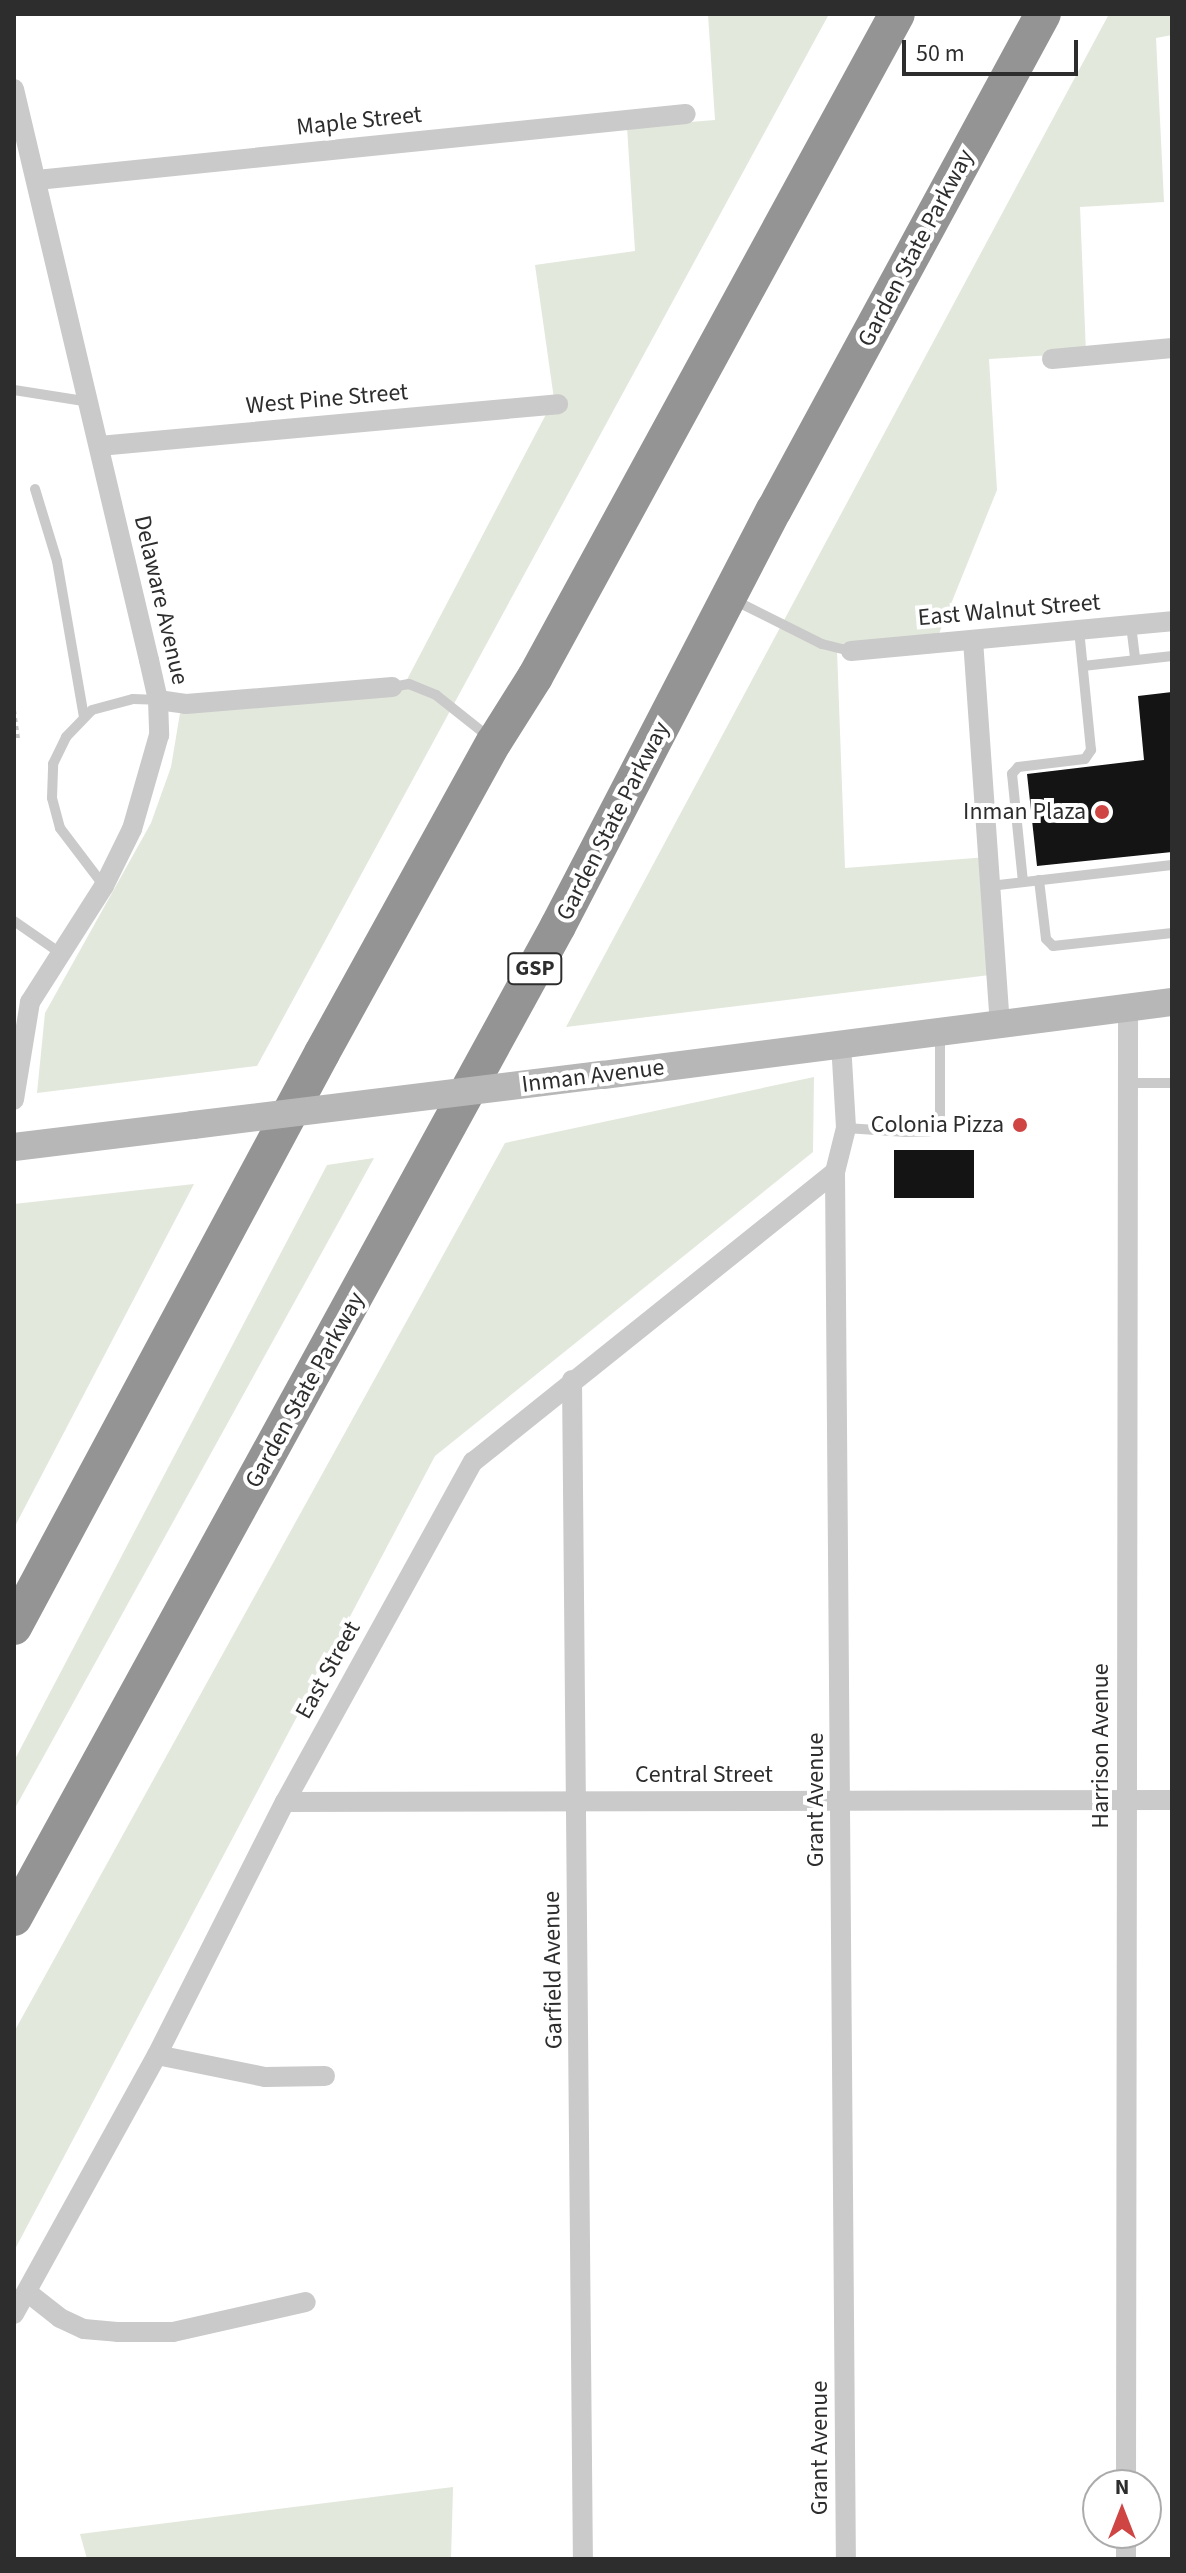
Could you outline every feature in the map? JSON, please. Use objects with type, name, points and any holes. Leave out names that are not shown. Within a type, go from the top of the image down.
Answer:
[{"type":"highway","points":[[14,1627],[494,742],[558,636],[897,14]]},
{"type":"highway","name":"Garden State Parkway","points":[[14,1918],[468,1094],[729,598],[1043,14]]},
{"type":"main road","name":"Inman Avenue","points":[[14,1147],[1172,1002]]},
{"type":"street","name":"Delaware Avenue","points":[[14,89],[158,700],[159,735],[132,829],[104,886],[30,1002],[14,1100]]},
{"type":"street","name":"Maple Street","points":[[37,180],[686,114]]},
{"type":"street","points":[[1052,359],[1172,348]]},
{"type":"street","name":"West Pine Street","points":[[99,446],[558,404]]},
{"type":"street","name":"East Walnut Street","points":[[851,651],[1172,621]]},
{"type":"street","points":[[973,640],[1000,1024]]},
{"type":"street","points":[[158,700],[186,704],[392,687]]},
{"type":"street","name":"Harrison Avenue","points":[[1126,2469],[1128,1008]]},
{"type":"street","name":"Grant Avenue","points":[[841,1043],[846,1128],[835,1172],[843,1800],[846,2559]]},
{"type":"street","name":"East Street","points":[[14,2314],[157,2055],[285,1802],[473,1462],[835,1172]]},
{"type":"street","name":"Garfield Avenue","points":[[572,1380],[583,2559]]},
{"type":"street","name":"Central Street","points":[[285,1802],[1172,1800]]},
{"type":"street","points":[[157,2055],[265,2077],[325,2076]]},
{"type":"street","points":[[27,2292],[60,2318],[84,2329],[117,2332],[173,2332],[306,2302]]},
{"type":"lane","points":[[14,390],[90,402]]},
{"type":"lane","points":[[35,489],[57,561],[84,717]]},
{"type":"lane","points":[[729,598],[822,644],[851,651]]},
{"type":"lane","points":[[1131,625],[1135,660]]},
{"type":"lane","points":[[1023,882],[1012,774],[1018,767],[1085,759],[1091,750],[1079,630]]},
{"type":"lane","points":[[1083,666],[1172,656]]},
{"type":"lane","points":[[392,687],[409,684],[436,695],[494,742]]},
{"type":"lane","points":[[104,886],[60,828],[52,798],[53,764],[58,751],[92,710],[133,699],[158,700]]},
{"type":"lane","points":[[990,886],[1172,865]]},
{"type":"lane","points":[[1039,880],[1046,939],[1053,946],[1172,933]]},
{"type":"lane","points":[[14,921],[60,953]]},
{"type":"lane","points":[[846,1128],[906,1132],[930,1131],[937,1126],[940,1120],[940,1032]]},
{"type":"lane","points":[[1128,1083],[1172,1083]]},
{"type":"path","points":[[14,710],[18,739]]},
{"type":"shaded area","points":[[708,14],[829,14],[257,1066],[37,1093],[45,1013],[151,823],[171,767],[181,707],[401,691],[554,399],[535,265],[635,251],[627,127],[715,120]]},
{"type":"shaded area","points":[[1109,14],[1172,14],[1172,35],[1156,38],[1164,202],[1080,207],[1086,353],[989,359],[997,490],[936,641],[837,650],[845,868],[988,857],[998,974],[566,1027]]},
{"type":"shaded area","points":[[814,1077],[813,1152],[435,1456],[14,2251],[14,2032],[505,1143]]},
{"type":"shaded area","points":[[374,1158],[14,1810],[14,1761],[327,1165]]},
{"type":"shaded area","points":[[194,1184],[14,1528],[14,1204]]},
{"type":"shaded area","points":[[453,2487],[451,2559],[87,2559],[80,2534]]},
{"type":"building","name":"Inman Plaza","points":[[1172,692],[1172,852],[1037,866],[1027,774],[1144,760],[1138,696]]},
{"type":"building","points":[[894,1150],[974,1150],[974,1198],[894,1198]]},
{"type":"place","name":"Inman Plaza","points":[[1102,812]]},
{"type":"place","name":"Colonia Pizza","points":[[1020,1125]]}]
